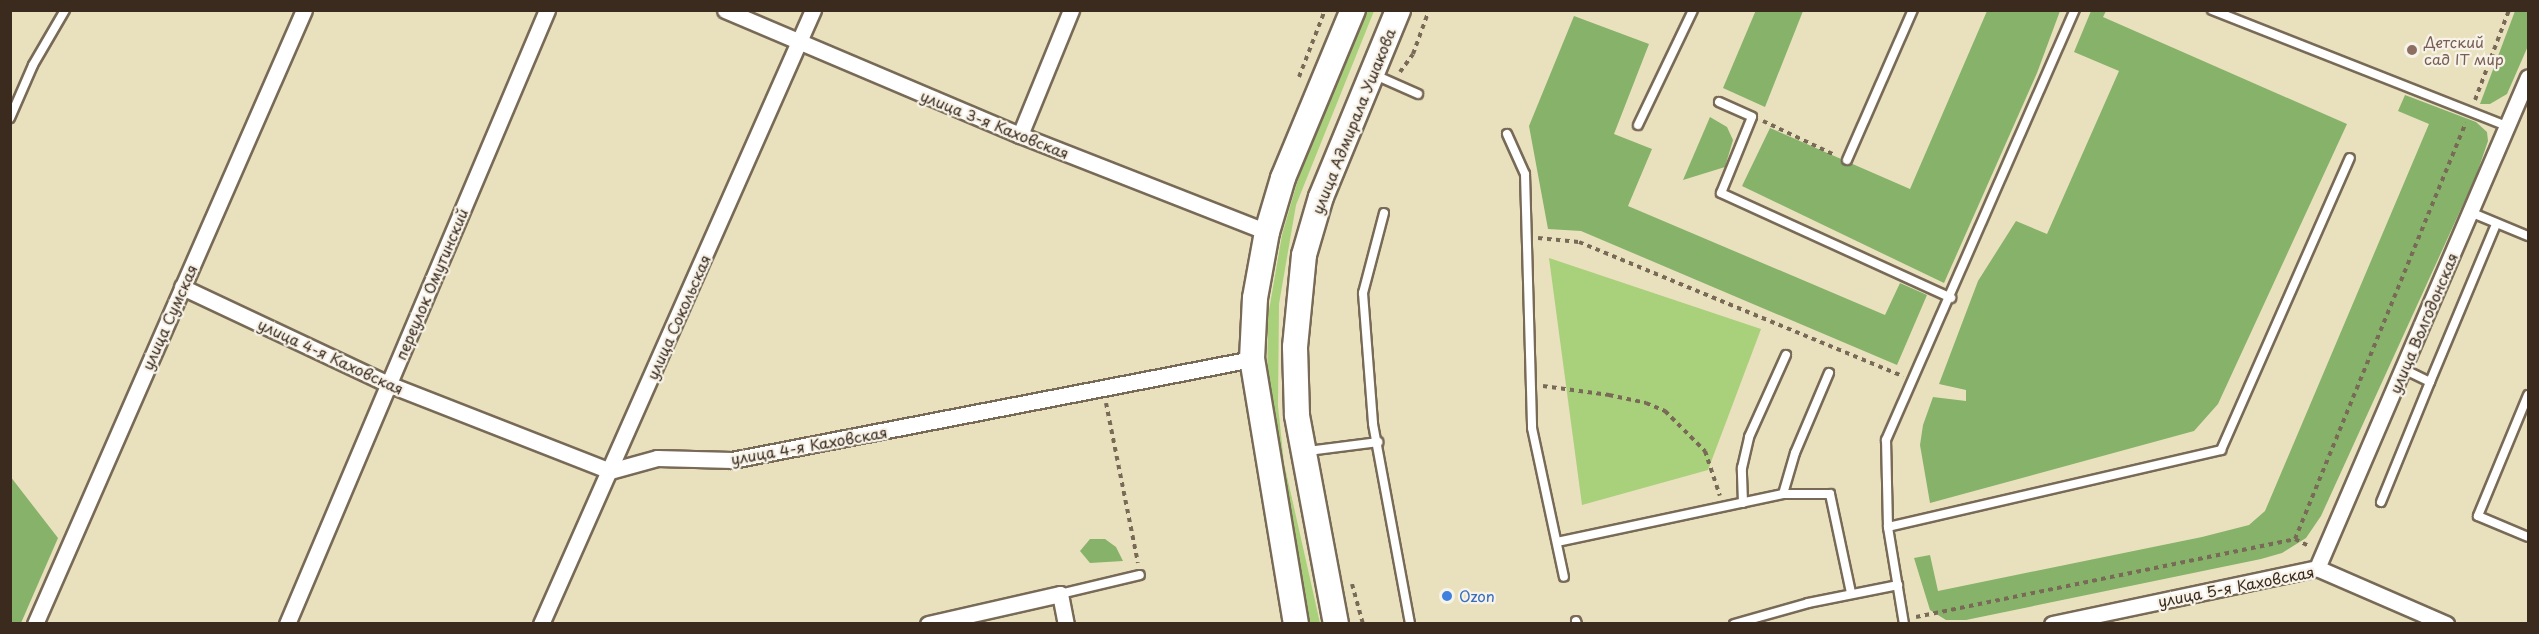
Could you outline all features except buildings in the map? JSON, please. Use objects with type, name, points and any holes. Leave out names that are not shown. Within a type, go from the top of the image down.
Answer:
[{"type":"main road","points":[[1296,624],[1252,359],[1256,298],[1267,232],[1283,178],[1353,10]]},
{"type":"main road","name":"улица Адмирала Ушакова","points":[[1336,624],[1297,415],[1295,347],[1304,255],[1321,197],[1382,78],[1398,10]]},
{"type":"street","name":"улица Сумская","points":[[35,624],[304,10]]},
{"type":"street","name":"переулок Омутинский","points":[[287,624],[547,10]]},
{"type":"street","name":"улица 3-я Каховская","points":[[725,10],[799,44],[1020,135],[1267,232]]},
{"type":"street","name":"улица Сокольская","points":[[542,624],[813,10]]},
{"type":"street","points":[[1020,135],[1071,10]]},
{"type":"street","name":"улица Волгодонская","points":[[2317,568],[2507,126],[2524,100],[2529,77]]},
{"type":"street","name":"улица 4-я Каховская","points":[[182,287],[388,384],[610,471],[657,458],[732,460],[1103,390],[1252,359]]},
{"type":"street","name":"улица 5-я Каховская","points":[[2052,624],[2317,568],[2446,624]]},
{"type":"street","points":[[928,624],[1060,594],[1066,624]]},
{"type":"lane","points":[[10,118],[33,65],[65,10]]},
{"type":"lane","points":[[1638,125],[1693,10]]},
{"type":"lane","points":[[1847,160],[1913,10]]},
{"type":"lane","points":[[1904,622],[1888,527],[1886,440],[1951,298],[2075,10]]},
{"type":"lane","points":[[2212,10],[2507,126]]},
{"type":"lane","points":[[1382,78],[1418,94]]},
{"type":"lane","points":[[1719,102],[1752,117],[1721,193],[1951,298]]},
{"type":"lane","points":[[1507,134],[1525,174],[1532,351],[1528,384],[1532,428],[1564,577]]},
{"type":"lane","points":[[1888,527],[2221,450],[2350,158]]},
{"type":"lane","points":[[2470,212],[2529,236]]},
{"type":"lane","points":[[1384,213],[1363,293],[1373,424],[1410,624]]},
{"type":"lane","points":[[2380,502],[2496,224]]},
{"type":"lane","points":[[1743,503],[1742,468],[1749,437],[1786,355]]},
{"type":"lane","points":[[2403,369],[2430,382]]},
{"type":"lane","points":[[1783,494],[1829,373]]},
{"type":"lane","points":[[2529,394],[2478,516],[2529,537]]},
{"type":"lane","points":[[1303,453],[1378,442]]},
{"type":"lane","points":[[1557,542],[1783,494],[1830,494],[1851,593]]},
{"type":"lane","points":[[1060,594],[1140,574]]},
{"type":"lane","points":[[1734,624],[1851,593],[1898,585]]},
{"type":"path","points":[[1382,78],[1413,54],[1429,10]]},
{"type":"path","points":[[2295,538],[2471,112],[2509,10]]},
{"type":"path","points":[[1752,117],[1847,160]]},
{"type":"path","points":[[1529,237],[1580,242],[1913,380]]},
{"type":"path","points":[[1528,384],[1609,395],[1647,403],[1665,411],[1685,427],[1705,450],[1724,507]]},
{"type":"path","points":[[1103,390],[1140,574]]},
{"type":"path","points":[[1904,622],[2295,538],[2323,553]]},
{"type":"path","points":[[1351,580],[1363,624]]},
{"type":"green space","points":[[1756,10],[1803,11],[1765,107],[1723,88]]},
{"type":"green space","points":[[1367,11],[1374,11],[1296,205],[1279,304],[1278,406],[1284,463],[1320,623],[1307,623],[1267,393],[1268,316],[1282,235],[1303,162]]},
{"type":"green space","points":[[1987,11],[2060,11],[2037,73],[1944,283],[1742,186],[1770,128],[1910,189]]},
{"type":"green space","points":[[2091,11],[2106,11],[2103,17],[2347,124],[2218,404],[2194,431],[1930,503],[1920,445],[1923,425],[1933,397],[1966,401],[1966,390],[1939,384],[1978,281],[2016,221],[2047,234],[2119,71],[2074,52]]},
{"type":"green space","points":[[2515,11],[2528,11],[2528,46],[2507,94],[2490,104],[2480,104]]},
{"type":"green space","points":[[1574,16],[1649,44],[1614,134],[1652,149],[1628,206],[1885,315],[1900,283],[1927,295],[1897,365],[1581,231],[1548,229],[1529,126]]},
{"type":"green space","points":[[2405,95],[2476,122],[2487,132],[2488,141],[2476,176],[2321,516],[2306,538],[2282,553],[2261,559],[1966,620],[1946,620],[1930,610],[1914,558],[1930,555],[1938,591],[2202,537],[2249,525],[2265,511],[2429,124],[2398,111]]},
{"type":"green space","points":[[1710,117],[1727,127],[1733,140],[1725,167],[1683,180]]},
{"type":"green space","points":[[1549,258],[1761,329],[1708,470],[1582,505]]},
{"type":"green space","points":[[10,476],[58,538],[21,623],[11,623]]},
{"type":"green space","points":[[1090,539],[1105,539],[1116,547],[1123,561],[1090,563],[1080,551]]},
{"type":"place","name":"Детский сад IT мир","points":[[2412,50]]},
{"type":"place","name":"Ozon","points":[[1447,596]]}]
